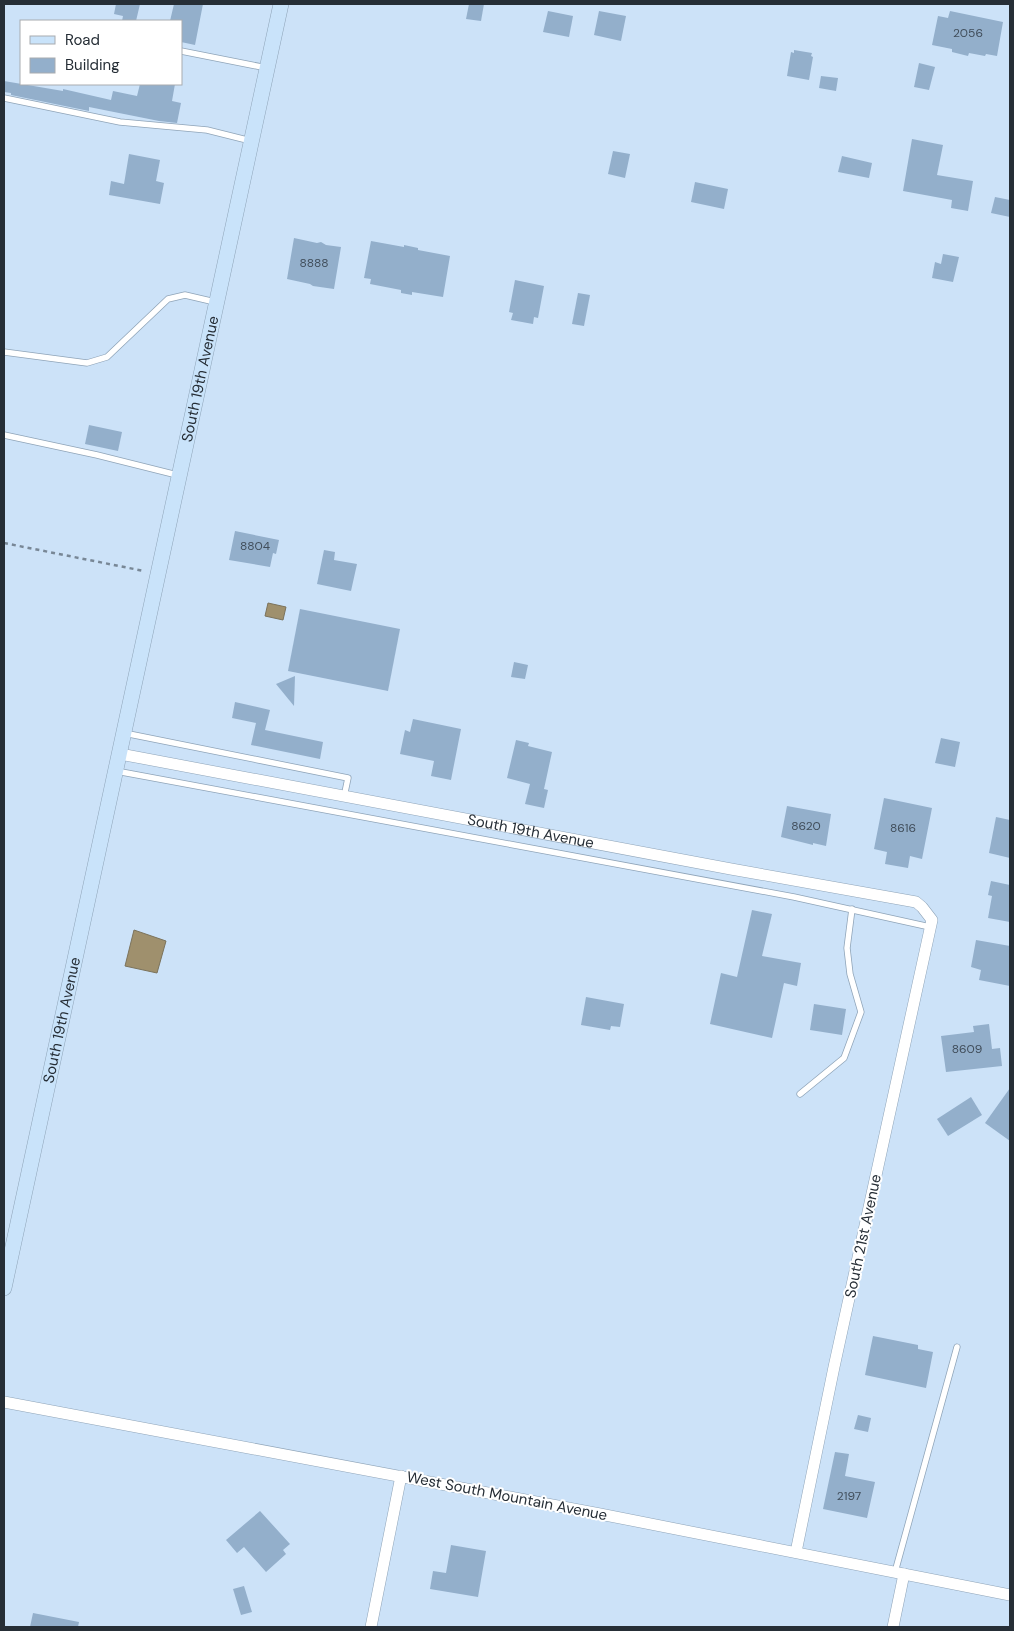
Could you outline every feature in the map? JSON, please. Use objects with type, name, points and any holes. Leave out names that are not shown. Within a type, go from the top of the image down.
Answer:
[{"type":"main road","name":"South 19th Avenue","points":[[4,1288],[281,4]]},
{"type":"street","name":"South 19th Avenue","points":[[120,754],[916,902],[922,907],[931,923]]},
{"type":"street","name":"South 21st Avenue","points":[[796,1552],[834,1367],[931,923]]},
{"type":"street","name":"West South Mountain Avenue","points":[[4,1402],[401,1476],[1010,1595]]},
{"type":"street","points":[[371,1627],[401,1476]]},
{"type":"street","points":[[893,1627],[900,1573]]},
{"type":"lane","points":[[182,51],[267,68]]},
{"type":"lane","points":[[4,98],[120,122],[206,130],[251,141]]},
{"type":"lane","points":[[4,352],[87,363],[107,357],[168,299],[184,295],[217,302]]},
{"type":"lane","points":[[4,436],[97,455],[180,476]]},
{"type":"lane","points":[[124,733],[348,778],[344,797]]},
{"type":"lane","points":[[116,771],[931,923]]},
{"type":"lane","points":[[800,1094],[844,1058],[861,1012],[850,974],[846,948],[852,909]]},
{"type":"lane","points":[[900,1573],[957,1347]]},
{"type":"path","points":[[4,543],[158,574]]},
{"type":"shaded area","points":[[268,603],[286,607],[283,620],[265,616]]},
{"type":"shaded area","points":[[134,930],[166,941],[157,973],[125,966]]},
{"type":"building","points":[[116,4],[140,4],[136,20],[122,20],[123,16],[114,14]]},
{"type":"building","points":[[174,4],[203,4],[195,45],[182,42],[182,20],[170,20]]},
{"type":"building","points":[[469,4],[484,4],[481,21],[466,19]]},
{"type":"building","points":[[548,11],[573,16],[569,37],[543,32]]},
{"type":"building","points":[[599,11],[626,16],[621,41],[594,35]]},
{"type":"building","points":[[950,11],[1003,22],[997,56],[969,53],[968,56],[952,52],[952,49],[932,45],[938,16],[948,18]]},
{"type":"building","points":[[794,50],[812,53],[809,80],[787,76],[791,52],[794,53]]},
{"type":"building","points":[[919,63],[935,67],[929,90],[914,87]]},
{"type":"building","points":[[821,76],[838,78],[836,91],[819,88]]},
{"type":"building","points":[[4,81],[63,91],[63,89],[111,100],[113,91],[137,96],[140,85],[175,85],[172,101],[181,103],[177,123],[89,107],[89,111],[4,92]]},
{"type":"building","points":[[912,139],[943,145],[937,175],[973,181],[968,211],[951,208],[952,200],[903,191]]},
{"type":"building","points":[[613,151],[630,154],[625,178],[608,174]]},
{"type":"building","points":[[129,154],[160,160],[156,181],[164,183],[160,204],[109,195],[111,181],[124,184]]},
{"type":"building","points":[[842,156],[872,163],[869,178],[838,172]]},
{"type":"building","points":[[695,182],[728,189],[724,209],[691,202]]},
{"type":"building","points":[[995,197],[1010,200],[1010,217],[991,213]]},
{"type":"building","points":[[294,238],[341,247],[334,289],[287,279]]},
{"type":"building","points":[[371,241],[404,247],[404,245],[418,248],[418,250],[450,256],[443,297],[412,292],[412,295],[401,293],[401,290],[370,284],[371,279],[364,278]]},
{"type":"building","points":[[943,254],[959,257],[953,282],[932,278],[935,262],[941,264]]},
{"type":"building","points":[[515,280],[544,286],[538,318],[534,317],[533,324],[511,320],[513,313],[509,312]]},
{"type":"building","points":[[578,293],[590,295],[584,326],[572,324]]},
{"type":"building","points":[[89,425],[122,432],[118,451],[85,444]]},
{"type":"building","points":[[235,531],[279,540],[276,554],[273,553],[270,567],[229,560]]},
{"type":"building","points":[[324,550],[335,552],[334,560],[357,564],[351,591],[317,584]]},
{"type":"building","points":[[300,609],[400,629],[388,691],[288,671]]},
{"type":"building","points":[[514,662],[528,665],[525,679],[511,677]]},
{"type":"building","points":[[295,676],[294,706],[276,684]]},
{"type":"building","points":[[235,702],[270,710],[265,730],[323,742],[320,759],[251,745],[256,723],[232,718]]},
{"type":"building","points":[[413,719],[461,729],[451,780],[431,776],[434,761],[400,754],[405,730],[410,732]]},
{"type":"building","points":[[941,738],[960,742],[955,767],[935,763]]},
{"type":"building","points":[[516,740],[529,743],[528,746],[552,752],[544,789],[548,790],[544,808],[525,804],[530,784],[507,778]]},
{"type":"building","points":[[884,798],[932,808],[922,859],[910,856],[908,868],[885,864],[887,852],[874,849]]},
{"type":"building","points":[[787,806],[831,814],[826,846],[813,843],[813,845],[781,837]]},
{"type":"building","points":[[996,817],[1010,820],[1010,858],[989,853]]},
{"type":"building","points":[[991,881],[1010,885],[1010,922],[988,918],[992,896],[988,895]]},
{"type":"building","points":[[752,910],[772,914],[762,956],[801,963],[797,986],[784,983],[772,1038],[710,1024],[721,973],[737,977]]},
{"type":"building","points":[[976,940],[1010,946],[1010,986],[979,980],[981,970],[971,967]]},
{"type":"building","points":[[586,997],[624,1004],[620,1027],[611,1026],[610,1030],[581,1025]]},
{"type":"building","points":[[814,1004],[846,1009],[842,1035],[810,1030]]},
{"type":"building","points":[[989,1024],[992,1049],[1000,1048],[1002,1066],[946,1072],[941,1036],[974,1032],[973,1026]]},
{"type":"building","points":[[1010,1088],[1010,1141],[985,1123]]},
{"type":"building","points":[[971,1097],[982,1115],[948,1136],[937,1119]]},
{"type":"building","points":[[873,1336],[918,1345],[918,1349],[933,1352],[926,1388],[865,1375]]},
{"type":"building","points":[[858,1415],[871,1418],[868,1432],[854,1429]]},
{"type":"building","points":[[835,1452],[849,1454],[845,1476],[875,1482],[867,1518],[823,1509]]},
{"type":"building","points":[[260,1511],[290,1544],[283,1550],[286,1554],[266,1572],[244,1547],[237,1553],[226,1540]]},
{"type":"building","points":[[451,1545],[486,1551],[478,1597],[430,1589],[433,1571],[446,1573]]},
{"type":"building","points":[[244,1586],[252,1612],[241,1615],[233,1589]]},
{"type":"building","points":[[33,1613],[79,1622],[78,1627],[30,1627]]}]
